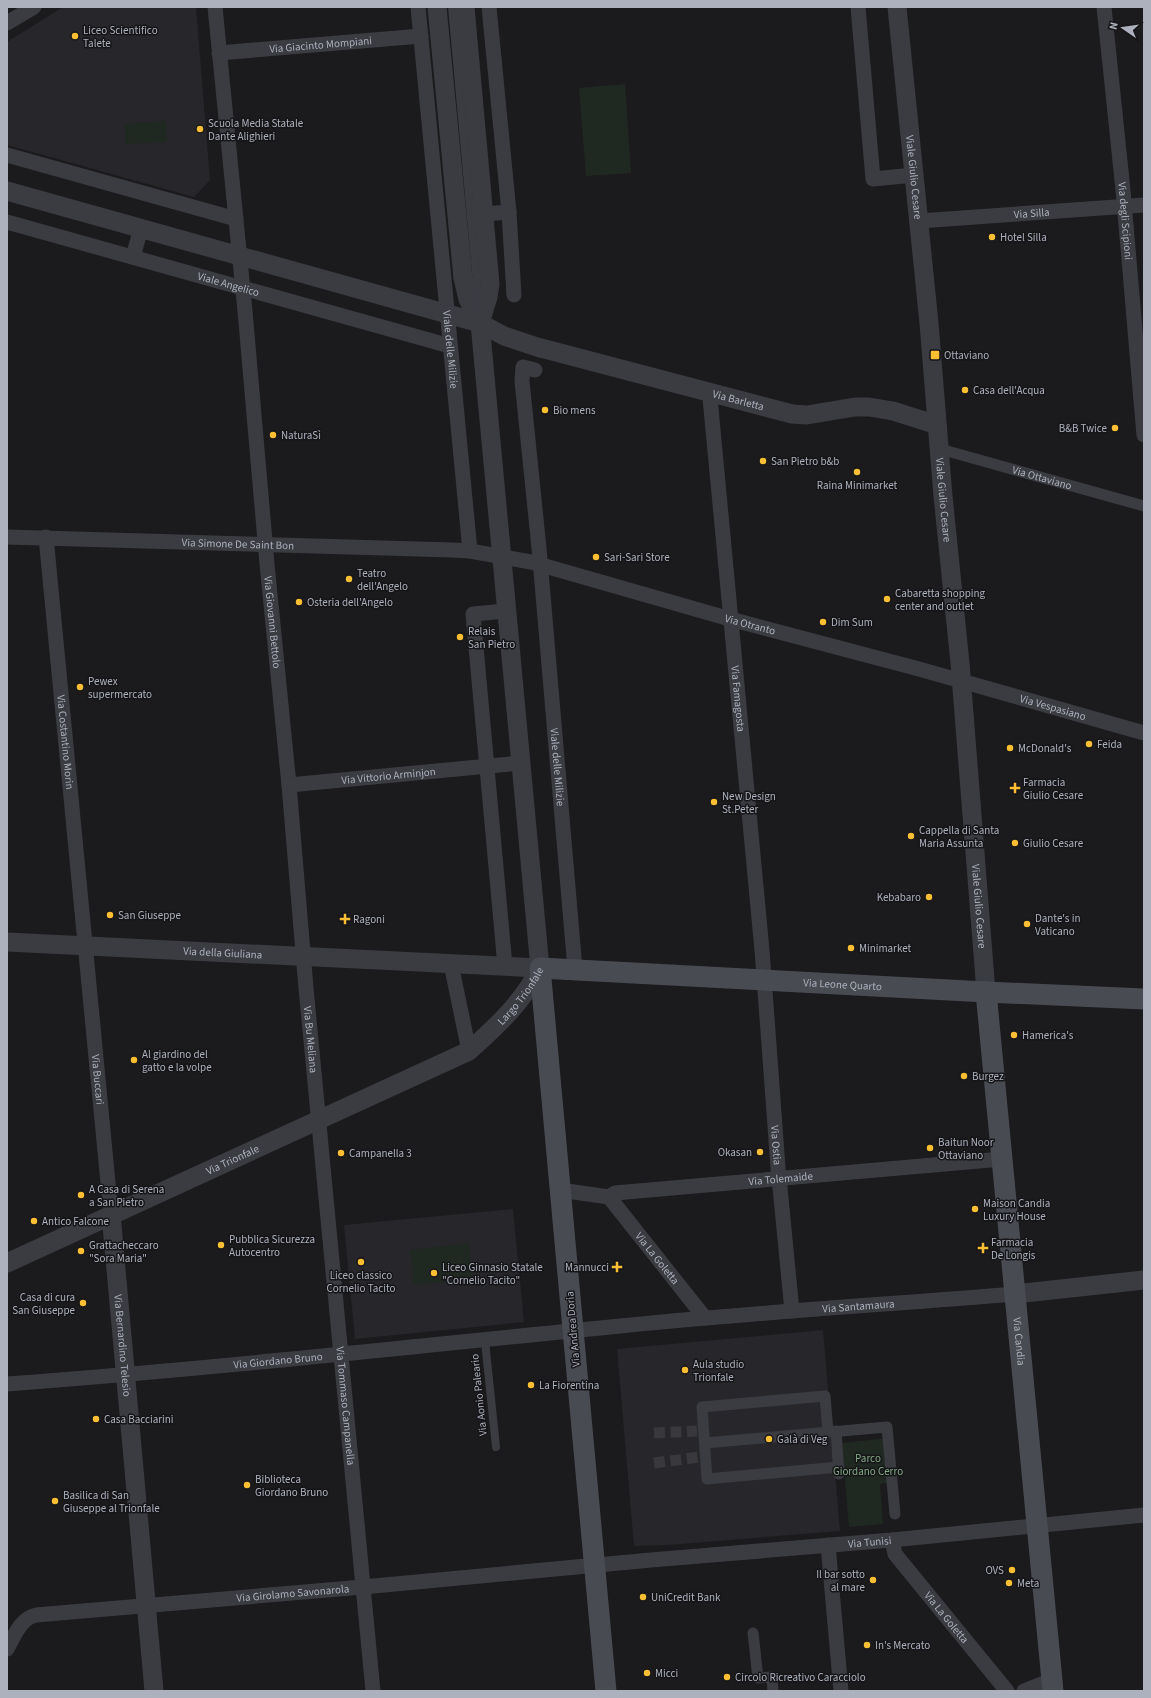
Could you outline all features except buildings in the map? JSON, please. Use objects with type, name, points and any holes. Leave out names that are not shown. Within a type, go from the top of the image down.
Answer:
[{"type":"main road","name":"Via Leone Quarto","points":[[540,968],[986,992],[1144,998]]},
{"type":"main road","name":"Via Andrea Doria","points":[[540,968],[606,1691]]},
{"type":"main road","name":"Via Candia","points":[[986,992],[1052,1686]]},
{"type":"street","points":[[7,23],[34,7]]},
{"type":"street","name":"Via Giovanni Bettolo","points":[[215,7],[243,288],[304,957]]},
{"type":"street","name":"Viale delle Milizie","points":[[418,7],[421,36],[465,290],[471,308],[480,323]]},
{"type":"street","name":"Viale delle Milizie","points":[[437,7],[448,314],[470,551]]},
{"type":"street","name":"Viale delle Milizie","points":[[465,7],[490,284],[488,297],[480,323],[540,968]]},
{"type":"street","points":[[489,7],[509,212],[514,295]]},
{"type":"street","points":[[858,7],[873,180],[914,176]]},
{"type":"street","name":"Viale Giulio Cesare","points":[[897,7],[929,323],[937,425],[962,682],[986,992]]},
{"type":"street","name":"Via degli Scipioni","points":[[1104,7],[1124,206],[1144,435]]},
{"type":"street","name":"Via Giacinto Mompiani","points":[[219,54],[421,36]]},
{"type":"street","points":[[7,155],[236,219]]},
{"type":"street","points":[[7,191],[448,314]]},
{"type":"street","name":"Via Silla","points":[[919,221],[1144,205]]},
{"type":"street","points":[[483,214],[509,212]]},
{"type":"street","name":"Viale Angelico","points":[[7,222],[450,346]]},
{"type":"street","points":[[133,257],[141,228]]},
{"type":"street","name":"Via Barletta","points":[[448,314],[480,323],[508,338],[540,348],[792,414],[807,415],[855,407],[869,407],[893,411],[937,425]]},
{"type":"street","name":"Viale delle Milizie","points":[[529,369],[522,381],[540,565],[575,969]]},
{"type":"street","name":"Via Barletta","points":[[710,398],[712,419]]},
{"type":"street","name":"Via Famagosta","points":[[712,419],[764,979]]},
{"type":"street","name":"Via Ottaviano","points":[[940,450],[1144,506]]},
{"type":"street","name":"Via Simone De Saint Bon","points":[[7,537],[470,551],[501,557]]},
{"type":"street","name":"Via Costantino Morin","points":[[46,537],[85,946]]},
{"type":"street","points":[[501,557],[540,565]]},
{"type":"street","name":"Via Otranto","points":[[540,565],[730,620],[919,669],[962,682]]},
{"type":"street","points":[[505,966],[473,614],[506,611]]},
{"type":"street","name":"Via Vespasiano","points":[[962,682],[1144,733]]},
{"type":"street","name":"Via Vittorio Arminjon","points":[[289,785],[520,763]]},
{"type":"street","name":"Via della Giuliana","points":[[7,942],[445,964]]},
{"type":"street","name":"Via Buccari","points":[[85,946],[110,1214]]},
{"type":"street","name":"Via Bu Meliana","points":[[304,957],[319,1121]]},
{"type":"street","points":[[445,964],[464,1054]]},
{"type":"street","name":"Largo Trionfale","points":[[445,964],[540,968],[526,992],[513,1009],[464,1054]]},
{"type":"street","name":"Via Ostia","points":[[764,979],[779,1178],[792,1311]]},
{"type":"street","name":"Via Trionfale","points":[[7,1263],[110,1214],[319,1121],[464,1054]]},
{"type":"street","name":"Via Tommaso Campanella","points":[[319,1121],[373,1691]]},
{"type":"street","name":"Via Tolemaide","points":[[560,1190],[609,1197],[615,1193],[1002,1159]]},
{"type":"street","name":"Via La Goletta","points":[[609,1197],[705,1318]]},
{"type":"street","name":"Via Bernardino Telesio","points":[[110,1214],[154,1691]]},
{"type":"street","name":"Via Santamaura","points":[[573,1331],[705,1318],[1015,1294],[1144,1280]]},
{"type":"street","name":"Via Giordano Bruno","points":[[7,1384],[126,1375],[341,1355],[573,1331]]},
{"type":"street","points":[[825,1396],[832,1432],[839,1471],[707,1479],[702,1457],[705,1443],[700,1430],[702,1407],[825,1396]]},
{"type":"street","points":[[705,1443],[887,1427],[895,1514]]},
{"type":"street","name":"Via Tunisi","points":[[595,1565],[892,1540],[1144,1515]]},
{"type":"street","name":"Via La Goletta","points":[[892,1540],[895,1554],[1007,1691]]},
{"type":"street","points":[[828,1545],[841,1691]]},
{"type":"street","name":"Via Girolamo Savonarola","points":[[7,1649],[23,1623],[31,1616],[595,1565]]},
{"type":"street","points":[[753,1633],[758,1678],[772,1677],[773,1691]]},
{"type":"street","points":[[1024,1691],[1052,1686]]},
{"type":"lane","name":"Viale delle Milizie","points":[[452,7],[480,323]]},
{"type":"lane","name":"Via Aonio Paleario","points":[[485,1341],[496,1447]]},
{"type":"shaded area","points":[[63,7],[196,7],[210,180],[194,197],[7,145],[7,42]]},
{"type":"shaded area","name":"Liceo Ginnasio Statale \"Cornelio Tacito\"","points":[[513,1209],[524,1322],[355,1339],[344,1225]]},
{"type":"shaded area","points":[[823,1330],[840,1531],[668,1545],[634,1546],[617,1349]]},
{"type":"green space","points":[[625,84],[631,173],[586,176],[579,88]]},
{"type":"green space","points":[[166,121],[167,142],[125,144],[125,124]]},
{"type":"green space","points":[[469,1243],[473,1279],[414,1285],[410,1250]]},
{"type":"green space","name":"Parco Giordano Cerro","points":[[888,1438],[893,1482],[880,1484],[883,1524],[849,1527],[842,1443]]},
{"type":"tunnel","points":[[654,1433],[697,1431]]},
{"type":"tunnel","points":[[654,1463],[700,1457]]},
{"type":"place","name":"Liceo Scientifico Talete","points":[[75,36]]},
{"type":"place","name":"Scuola Media Statale Dante Alighieri","points":[[200,129]]},
{"type":"place","name":"Hotel Silla","points":[[992,237]]},
{"type":"place","name":"Ottaviano","points":[[935,355]]},
{"type":"place","name":"Casa dell'Acqua","points":[[965,390]]},
{"type":"place","name":"Bio mens","points":[[545,410]]},
{"type":"place","name":"B&B Twice","points":[[1115,428]]},
{"type":"place","name":"NaturaSì","points":[[273,435]]},
{"type":"place","name":"San Pietro b&b","points":[[763,461]]},
{"type":"place","name":"Raina Minimarket","points":[[857,472]]},
{"type":"place","name":"Sari-Sari Store","points":[[596,557]]},
{"type":"place","name":"Teatro dell'Angelo","points":[[349,579]]},
{"type":"place","name":"Cabaretta shopping center and outlet","points":[[887,599]]},
{"type":"place","name":"Osteria dell'Angelo","points":[[299,602]]},
{"type":"place","name":"Dim Sum","points":[[823,622]]},
{"type":"place","name":"Relais San Pietro","points":[[460,637]]},
{"type":"place","name":"Pewex supermercato","points":[[80,687]]},
{"type":"place","name":"Feida","points":[[1089,744]]},
{"type":"place","name":"McDonald's","points":[[1010,748]]},
{"type":"place","name":"Farmacia Giulio Cesare","points":[[1015,788]]},
{"type":"place","name":"New Design St.Peter","points":[[714,802]]},
{"type":"place","name":"Cappella di Santa Maria Assunta","points":[[911,836]]},
{"type":"place","name":"Giulio Cesare","points":[[1015,843]]},
{"type":"place","name":"Kebabaro","points":[[929,897]]},
{"type":"place","name":"San Giuseppe","points":[[110,915]]},
{"type":"place","name":"Ragoni","points":[[345,919]]},
{"type":"place","name":"Dante's in Vaticano","points":[[1027,924]]},
{"type":"place","name":"Minimarket","points":[[851,948]]},
{"type":"place","name":"Hamerica's","points":[[1014,1035]]},
{"type":"place","name":"Al giardino del gatto e la volpe","points":[[134,1060]]},
{"type":"place","name":"Burgez","points":[[964,1076]]},
{"type":"place","name":"Baitun Noor Ottaviano","points":[[930,1148]]},
{"type":"place","name":"Okasan","points":[[760,1152]]},
{"type":"place","name":"Campanella 3","points":[[341,1153]]},
{"type":"place","name":"A Casa di Serena a San Pietro","points":[[81,1195]]},
{"type":"place","name":"Maison Candia Luxury House","points":[[975,1209]]},
{"type":"place","name":"Antico Falcone","points":[[34,1221]]},
{"type":"place","name":"Pubblica Sicurezza Autocentro","points":[[221,1245]]},
{"type":"place","name":"Farmacia De Longis","points":[[983,1248]]},
{"type":"place","name":"Grattacheccaro \"Sora Maria\"","points":[[81,1251]]},
{"type":"place","name":"Liceo classico Cornelio Tacito","points":[[361,1262]]},
{"type":"place","name":"Mannucci","points":[[617,1267]]},
{"type":"place","name":"Liceo Ginnasio Statale \"Cornelio Tacito\"","points":[[434,1273]]},
{"type":"place","name":"Casa di cura San Giuseppe","points":[[83,1303]]},
{"type":"place","name":"Aula studio Trionfale","points":[[685,1370]]},
{"type":"place","name":"La Fiorentina","points":[[531,1385]]},
{"type":"place","name":"Casa Bacciarini","points":[[96,1419]]},
{"type":"place","name":"Galà di Veg","points":[[769,1439]]},
{"type":"place","name":"Biblioteca Giordano Bruno","points":[[247,1485]]},
{"type":"place","name":"Basilica di San Giuseppe al Trionfale","points":[[55,1501]]},
{"type":"place","name":"OVS","points":[[1012,1570]]},
{"type":"place","name":"Il bar sotto al mare","points":[[873,1580]]},
{"type":"place","name":"Meta","points":[[1009,1583]]},
{"type":"place","name":"UniCredit Bank","points":[[643,1597]]},
{"type":"place","name":"In's Mercato","points":[[867,1645]]},
{"type":"place","name":"Micci","points":[[647,1673]]},
{"type":"place","name":"Circolo Ricreativo Caracciolo","points":[[727,1677]]}]
